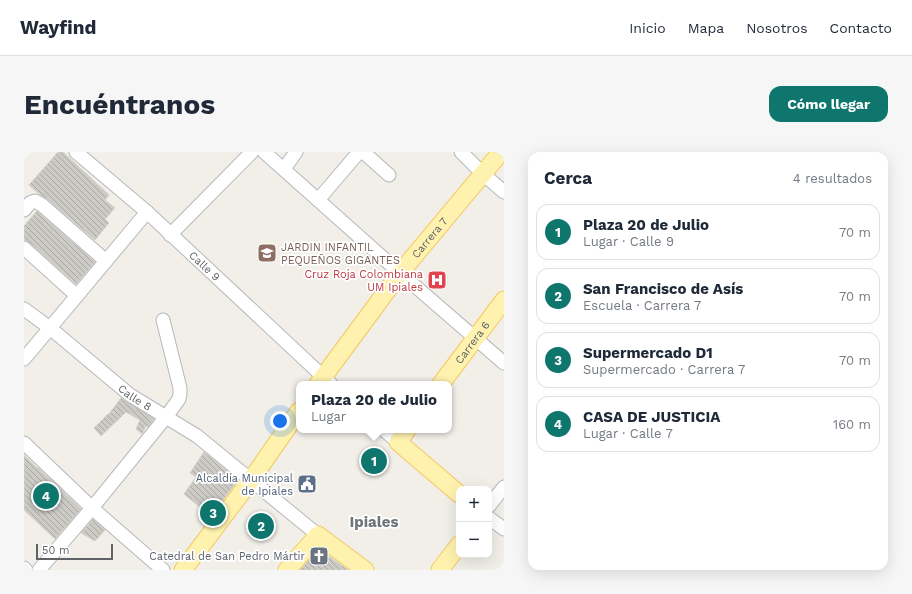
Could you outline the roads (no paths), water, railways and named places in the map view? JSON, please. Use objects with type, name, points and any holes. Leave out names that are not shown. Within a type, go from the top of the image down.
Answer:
[{"type":"main road","name":"Carrera 7","points":[[325,381],[400,274],[482,173],[501,152]]},
{"type":"main road","name":"Carrera 6","points":[[443,381],[504,300]]},
{"type":"main road","points":[[183,570],[250,480],[296,414]]},
{"type":"main road","points":[[403,436],[456,491]]},
{"type":"main road","points":[[287,570],[318,535],[365,570]]},
{"type":"main road","points":[[440,570],[456,549]]},
{"type":"street","name":"Calle 9","points":[[76,152],[147,212],[323,381]]},
{"type":"street","points":[[170,235],[252,152]]},
{"type":"street","points":[[264,152],[400,274],[504,363]]},
{"type":"street","points":[[284,169],[296,152]]},
{"type":"street","points":[[318,200],[359,152]]},
{"type":"street","points":[[363,152],[389,176]]},
{"type":"street","points":[[461,152],[504,192]]},
{"type":"street","points":[[24,210],[30,203],[35,201],[42,205],[106,261]]},
{"type":"street","points":[[24,359],[147,212]]},
{"type":"street","points":[[24,248],[77,296]]},
{"type":"street","name":"Calle 8","points":[[24,308],[130,395],[169,413],[318,535]]},
{"type":"street","points":[[39,570],[92,508],[179,399],[180,388],[163,320]]},
{"type":"street","points":[[24,443],[92,508],[163,570]]},
{"type":"street","points":[[492,502],[504,487]]},
{"type":"street","points":[[492,520],[504,529]]},
{"type":"place","name":"JARDIN INFANTIL PEQUEÑOS GIGANTES","points":[[267,253]]},
{"type":"place","name":"Cruz Roja Colombiana UM Ipiales","points":[[437,280]]},
{"type":"place","name":"Plaza 20 de Julio","points":[[374,461]]},
{"type":"place","name":"Alcaldía Municipal de Ipiales","points":[[307,484]]},
{"type":"place","name":"CASA DE JUSTICIA","points":[[46,496]]},
{"type":"place","name":"Supermercado D1","points":[[213,513]]},
{"type":"place","name":"San Francisco de Asís","points":[[261,526]]},
{"type":"place","name":"Catedral de San Pedro Mártir","points":[[319,556]]},
{"type":"district","name":"Ipiales","points":[[374,522]]}]
